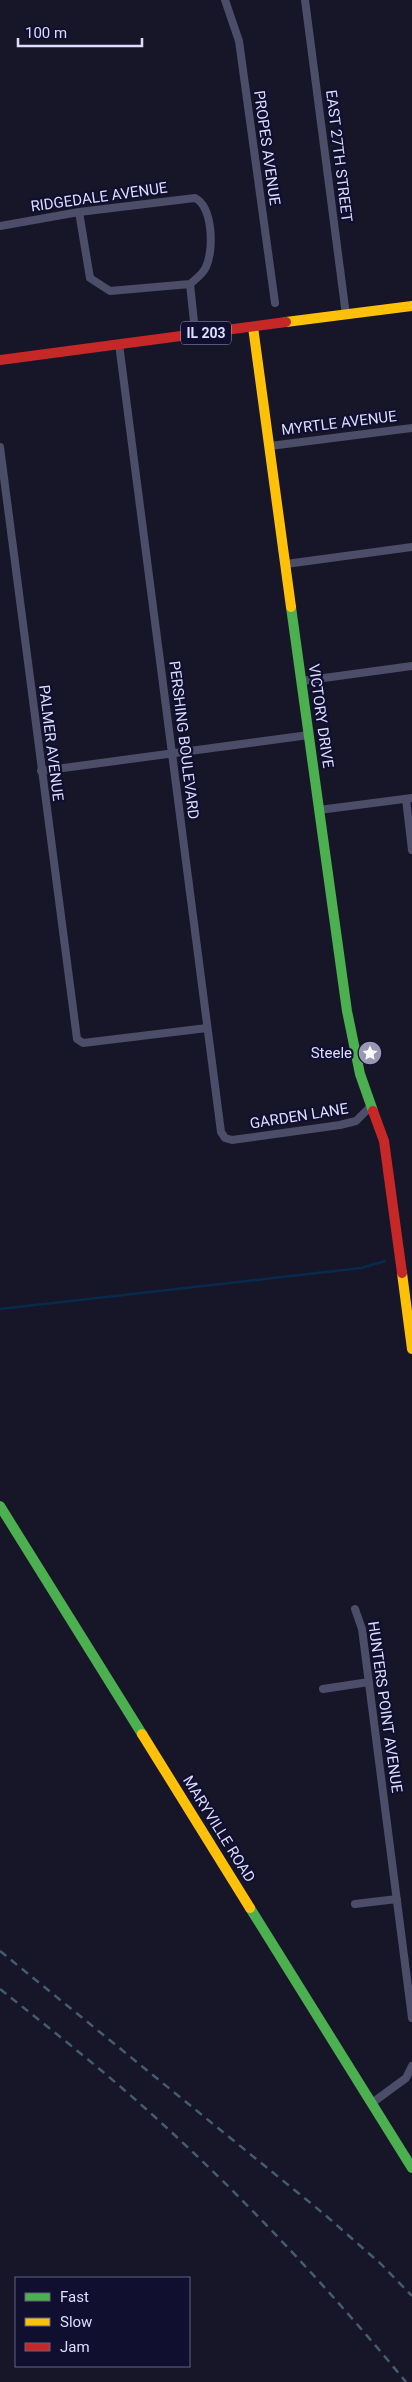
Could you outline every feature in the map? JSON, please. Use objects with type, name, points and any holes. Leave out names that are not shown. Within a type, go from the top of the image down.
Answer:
[{"type":"main road","name":"IL 203","points":[[0,360],[412,306]]},
{"type":"main road","name":"VICTORY DRIVE","points":[[253,327],[351,1034],[360,1074],[380,1128],[386,1156],[412,1349]]},
{"type":"main road","name":"MARYVILLE ROAD","points":[[0,1506],[412,2168]]},
{"type":"street","name":"PROPES AVENUE","points":[[225,0],[239,41],[275,303]]},
{"type":"street","name":"EAST 27TH STREET","points":[[305,0],[346,315]]},
{"type":"street","name":"RIDGEDALE AVENUE","points":[[0,226],[79,212],[195,198],[202,201],[207,212],[211,252],[203,272],[190,284]]},
{"type":"street","points":[[79,212],[90,278],[110,291],[190,284],[194,322]]},
{"type":"street","name":"PERSHING BOULEVARD","points":[[119,344],[207,1028],[221,1132],[225,1138]]},
{"type":"street","name":"MYRTLE AVENUE","points":[[270,446],[412,428]]},
{"type":"street","name":"PALMER AVENUE","points":[[0,447],[77,1039],[79,1042],[207,1028]]},
{"type":"street","points":[[286,564],[412,547]]},
{"type":"street","points":[[302,681],[412,666]]},
{"type":"street","points":[[41,771],[309,735]]},
{"type":"street","points":[[319,810],[409,798],[412,850]]},
{"type":"street","name":"GARDEN LANE","points":[[225,1138],[232,1140],[349,1124],[364,1116],[371,1106]]},
{"type":"street","name":"HUNTERS POINT AVENUE","points":[[355,1609],[361,1621],[412,2018]]},
{"type":"street","points":[[323,1689],[369,1682]]},
{"type":"street","points":[[355,1904],[397,1899]]},
{"type":"street","points":[[372,2103],[406,2078],[412,2066]]},
{"type":"waterway","points":[[0,1309],[361,1268],[385,1261]]},
{"type":"railway","points":[[0,1951],[324,2214],[381,2264],[412,2296]]},
{"type":"railway","points":[[0,1989],[128,2093],[215,2173],[345,2310],[406,2382]]},
{"type":"traffic: fast","points":[[291,607],[347,1011],[360,1074],[373,1111]]},
{"type":"traffic: fast","points":[[0,1506],[142,1734]]},
{"type":"traffic: fast","points":[[250,1908],[412,2168]]},
{"type":"traffic: slow","points":[[286,322],[412,306]]},
{"type":"traffic: slow","points":[[253,327],[291,607]]},
{"type":"traffic: slow","points":[[402,1273],[412,1349]]},
{"type":"traffic: slow","points":[[142,1734],[250,1908]]},
{"type":"traffic: jam","points":[[0,360],[286,322]]},
{"type":"traffic: jam","points":[[373,1111],[384,1141],[402,1273]]},
{"type":"place","name":"Steele","points":[[370,1053]]}]
